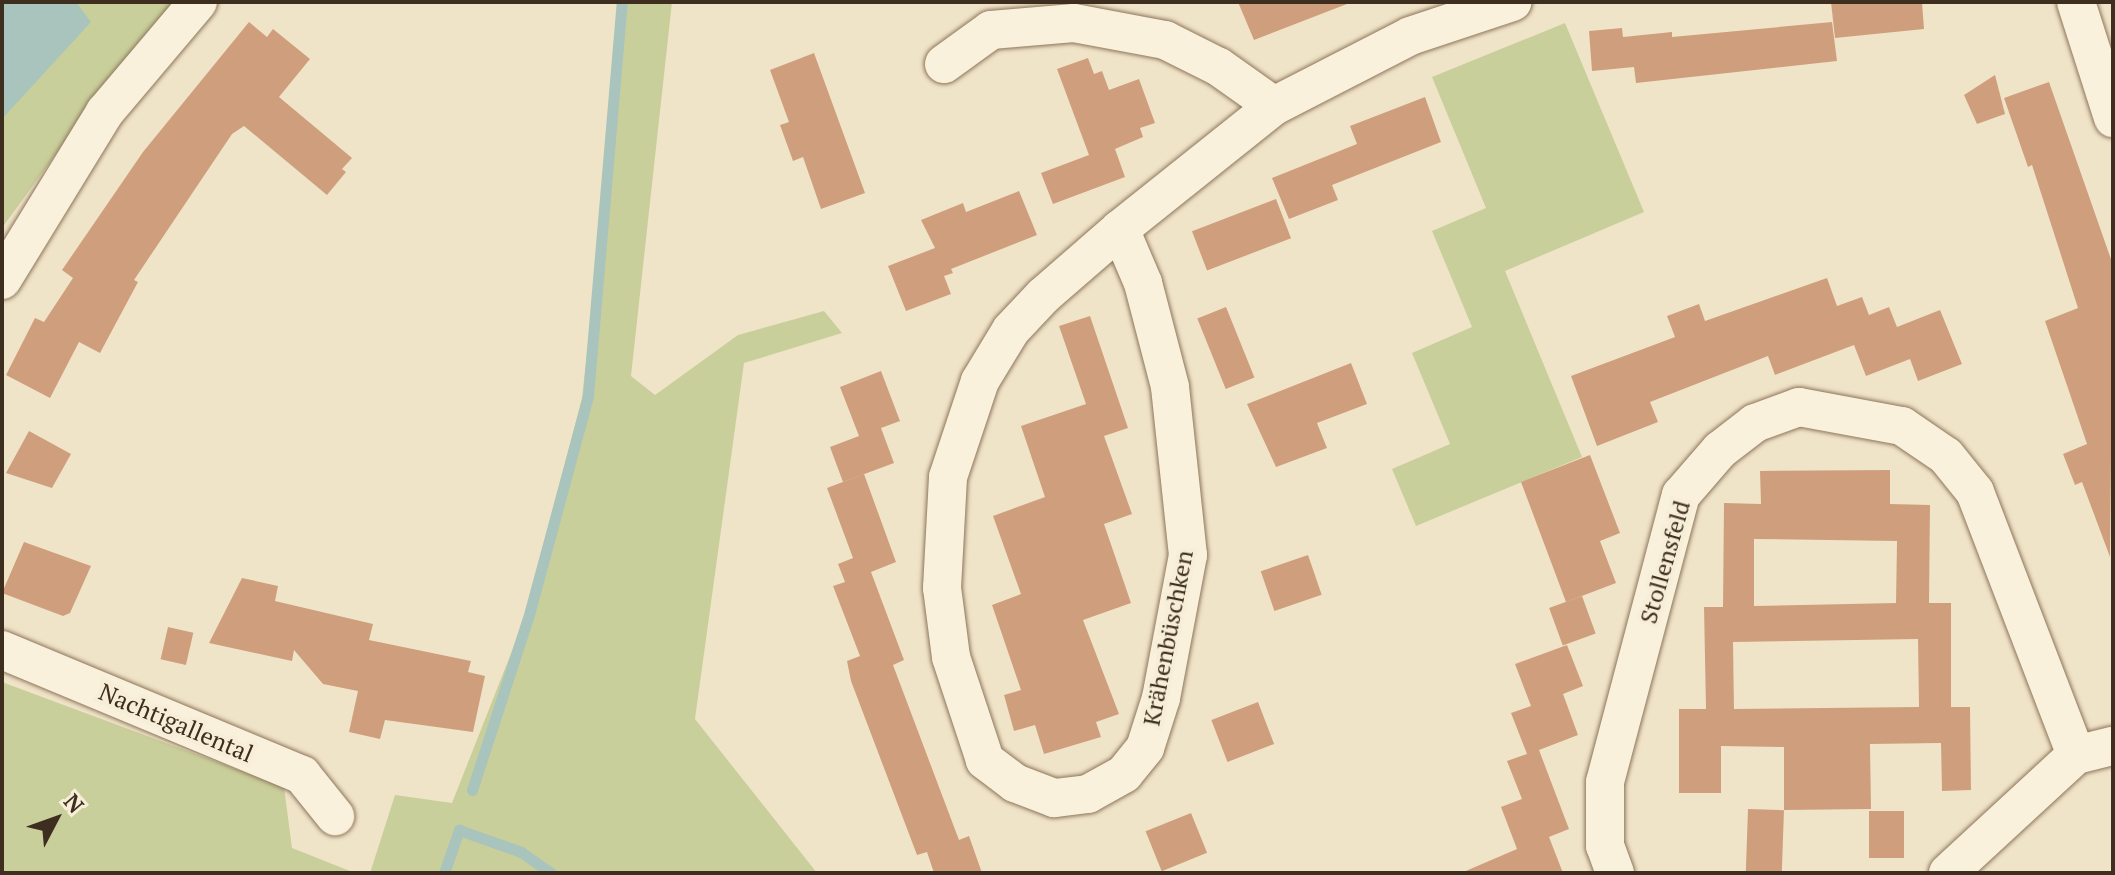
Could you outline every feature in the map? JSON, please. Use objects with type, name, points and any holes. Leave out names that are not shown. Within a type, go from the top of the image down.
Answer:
[{"type":"street","points":[[2,280],[105,112],[198,2]]},
{"type":"street","name":"Krähenbüschken","points":[[1120,229],[1143,283],[1170,387],[1188,555],[1161,698],[1145,748],[1124,774],[1088,794],[1054,798],[1015,783],[985,760],[951,657],[942,588],[948,477],[980,381],[1011,330],[1120,229],[1274,106],[1410,36],[1512,2]]},
{"type":"street","points":[[2076,2],[2113,118]]},
{"type":"street","points":[[944,64],[991,30],[1074,23],[1165,40],[1219,67],[1274,106]]},
{"type":"street","name":"Stollensfeld","points":[[1615,873],[1605,846],[1605,782],[1681,495],[1720,450],[1755,423],[1799,407],[1902,426],[1946,456],[1975,492],[2076,755]]},
{"type":"street","name":"Nachtigallental","points":[[2,650],[302,775],[335,816]]},
{"type":"street","points":[[1948,873],[2076,755],[2113,746]]},
{"type":"green space","points":[[2,2],[178,2],[93,103],[2,228]]},
{"type":"green space","points":[[625,2],[672,2],[631,376],[655,395],[738,335],[824,311],[842,333],[744,363],[695,719],[817,873],[370,873],[395,795],[452,803],[523,623],[582,398]]},
{"type":"green space","points":[[1565,23],[1644,212],[1505,271],[1582,457],[1416,526],[1392,469],[1450,444],[1412,353],[1472,327],[1432,231],[1486,208],[1432,77]]},
{"type":"green space","points":[[2,682],[284,787],[292,848],[355,873],[2,873]]},
{"type":"water","points":[[2,2],[76,2],[91,22],[2,119]]},
{"type":"building","points":[[1238,2],[1347,2],[1347,4],[1254,40]]},
{"type":"building","points":[[1831,2],[1922,2],[1924,29],[1835,38]]},
{"type":"building","points":[[249,22],[267,37],[273,29],[310,59],[279,97],[352,158],[342,169],[346,172],[327,195],[244,126],[232,134],[134,280],[138,282],[100,353],[79,342],[50,398],[6,375],[35,318],[44,322],[73,278],[62,270],[143,152]]},
{"type":"building","points":[[1832,22],[1837,61],[1636,83],[1634,67],[1592,71],[1589,31],[1622,28],[1623,37],[1672,32],[1672,37]]},
{"type":"building","points":[[814,53],[865,193],[821,209],[803,157],[793,161],[780,125],[789,122],[770,70]]},
{"type":"building","points":[[1088,58],[1094,74],[1102,71],[1109,90],[1139,79],[1155,123],[1140,128],[1143,137],[1115,149],[1125,177],[1053,204],[1041,173],[1089,155],[1057,69]]},
{"type":"building","points":[[1995,75],[2005,114],[1977,124],[1964,95]]},
{"type":"building","points":[[2049,82],[2113,265],[2110,557],[2082,482],[2075,485],[2063,454],[2087,444],[2045,321],[2078,308],[2032,165],[2028,167],[2004,98]]},
{"type":"building","points":[[1425,97],[1441,142],[1332,185],[1338,200],[1289,219],[1272,178],[1357,144],[1350,126]]},
{"type":"building","points":[[1019,191],[1037,235],[951,269],[953,273],[944,276],[951,294],[906,311],[888,266],[935,248],[921,220],[963,203],[966,212]]},
{"type":"building","points":[[1276,199],[1291,238],[1207,270],[1192,231]]},
{"type":"building","points":[[1827,278],[1837,306],[1862,297],[1869,315],[1889,307],[1897,327],[1940,310],[1962,364],[1918,381],[1910,359],[1866,376],[1854,345],[1775,375],[1768,356],[1650,402],[1658,422],[1597,446],[1571,376],[1675,337],[1667,316],[1699,304],[1705,321]]},
{"type":"building","points":[[1226,307],[1254,377],[1226,389],[1197,319]]},
{"type":"building","points":[[1090,316],[1128,428],[1104,436],[1132,514],[1104,524],[1131,603],[1083,620],[1119,714],[1096,722],[1101,737],[1044,754],[1035,725],[1014,731],[1004,695],[1021,690],[992,605],[1021,594],[993,516],[1045,497],[1021,426],[1086,404],[1059,326]]},
{"type":"building","points":[[1351,363],[1367,404],[1317,423],[1327,448],[1276,467],[1247,404]]},
{"type":"building","points":[[881,371],[900,421],[881,428],[894,463],[843,482],[830,447],[859,436],[840,387]]},
{"type":"building","points":[[29,431],[71,454],[52,488],[6,473]]},
{"type":"building","points":[[1590,455],[1620,533],[1600,541],[1616,583],[1566,602],[1521,482]]},
{"type":"building","points":[[1890,470],[1890,504],[1930,505],[1929,603],[1951,603],[1951,707],[1970,707],[1971,790],[1942,791],[1941,743],[1870,744],[1871,809],[1784,810],[1784,747],[1721,746],[1721,793],[1679,793],[1679,709],[1706,709],[1704,607],[1723,607],[1724,503],[1761,504],[1760,471]],"holes":[[[1754,539],[1897,541],[1896,603],[1754,606]],[[1918,639],[1919,707],[1734,709],[1733,642]]]},
{"type":"building","points":[[864,474],[896,562],[871,572],[904,660],[893,665],[959,840],[969,836],[982,873],[934,873],[927,852],[917,855],[851,681],[847,661],[860,656],[833,586],[845,582],[838,564],[853,558],[827,488]]},
{"type":"building","points":[[24,542],[91,566],[70,613],[63,616],[2,593]]},
{"type":"building","points":[[1308,555],[1322,595],[1274,611],[1261,571]]},
{"type":"building","points":[[242,578],[278,586],[275,601],[373,624],[369,640],[471,661],[468,672],[485,676],[473,732],[385,720],[380,739],[349,732],[358,691],[323,684],[294,650],[292,661],[209,643]]},
{"type":"building","points":[[1582,596],[1596,634],[1563,646],[1549,608]]},
{"type":"building","points":[[168,627],[193,633],[186,665],[161,659]]},
{"type":"building","points":[[1567,645],[1583,686],[1563,694],[1578,735],[1539,750],[1569,829],[1549,837],[1563,873],[1461,873],[1517,849],[1501,807],[1522,799],[1507,761],[1527,754],[1511,713],[1531,706],[1515,664]]},
{"type":"building","points":[[1258,702],[1274,744],[1227,762],[1211,720]]},
{"type":"building","points":[[1748,809],[1784,810],[1782,873],[1746,873]]},
{"type":"building","points":[[1869,811],[1904,811],[1904,858],[1869,858]]},
{"type":"building","points":[[1191,813],[1207,853],[1162,871],[1146,831]]},
{"type":"waterway","points":[[472,790],[530,611],[588,396],[622,2]]},
{"type":"waterway","points":[[444,873],[459,830],[521,852],[551,873]]}]
